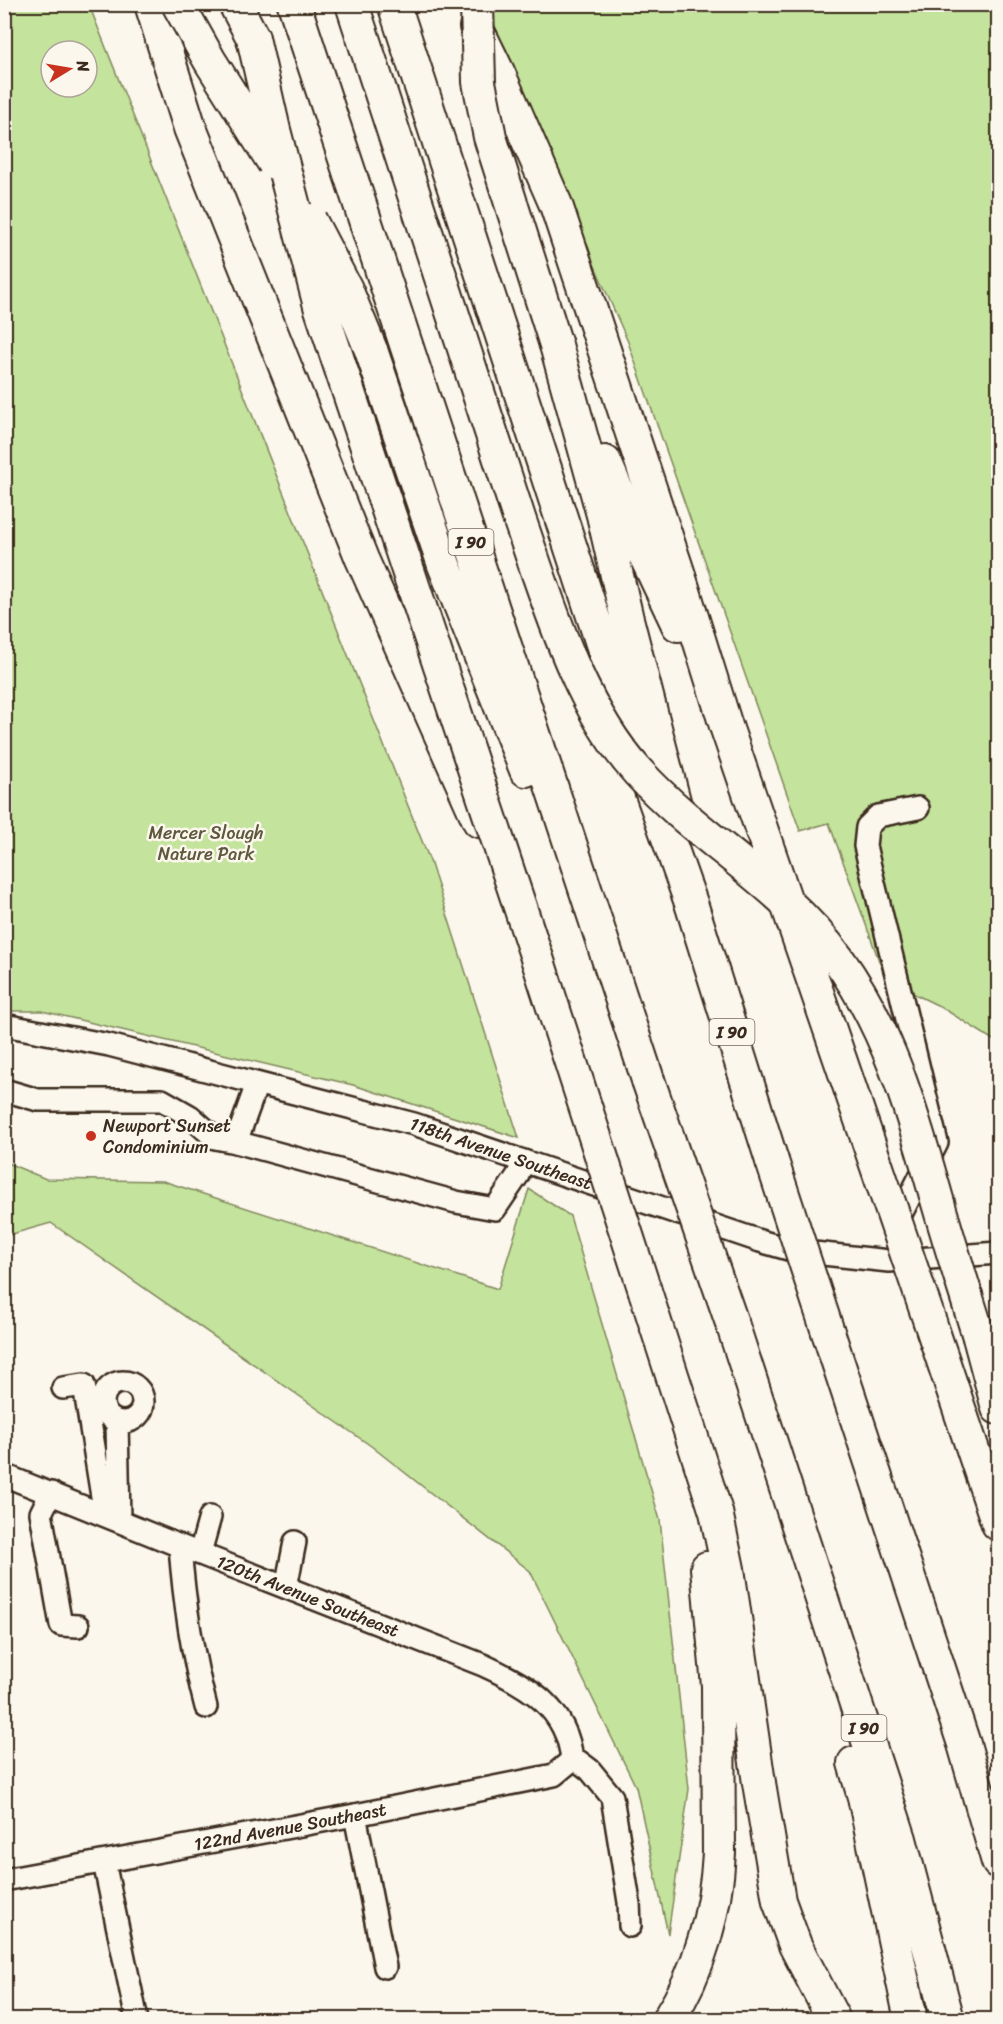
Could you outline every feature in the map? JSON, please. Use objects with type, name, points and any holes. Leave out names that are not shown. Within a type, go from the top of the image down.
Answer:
[{"type":"highway","points":[[151,4],[190,128],[357,548],[489,843],[538,961]]},
{"type":"highway","points":[[178,4],[244,116],[302,206],[345,289],[371,350],[444,565],[648,1080]]},
{"type":"highway","points":[[235,4],[253,38]]},
{"type":"highway","points":[[244,4],[320,306],[538,961],[716,1512],[728,1569],[762,1804],[779,1901],[795,1945],[834,2019]]},
{"type":"highway","name":"I 90","points":[[294,4],[648,1080],[771,1440],[900,1839],[948,2019]]},
{"type":"highway","points":[[352,4],[520,521],[552,614],[585,693],[636,771],[665,800],[791,905],[818,933],[852,980],[880,1032],[899,1077],[999,1408]]},
{"type":"highway","name":"I 90","points":[[394,4],[625,717],[691,903],[828,1332],[964,1744],[999,1862]]},
{"type":"highway","points":[[465,4],[498,72],[556,205],[606,351],[726,726],[999,1524]]},
{"type":"highway","points":[[477,4],[479,82],[490,137],[556,345],[606,527],[684,842],[691,903]]},
{"type":"highway","points":[[556,345],[643,551],[726,726]]},
{"type":"highway","points":[[666,1358],[697,1506],[714,1629],[718,1686],[719,1853],[718,1880],[709,1923],[696,1962],[675,2009],[668,2019]]},
{"type":"highway","points":[[945,1362],[999,1474]]},
{"type":"highway","points":[[771,1440],[847,1740],[864,1797],[911,2019]]},
{"type":"street","points":[[890,1236],[937,1143],[864,846],[867,827],[878,816],[918,808]]},
{"type":"street","name":"118th Avenue Southeast","points":[[4,1025],[109,1045],[414,1124],[760,1242],[795,1251],[889,1261],[999,1253]]},
{"type":"street","points":[[236,1142],[257,1084]]},
{"type":"street","points":[[4,1090],[38,1100],[162,1100],[190,1116],[215,1138],[456,1202],[495,1209],[518,1175],[523,1161]]},
{"type":"street","points":[[63,1388],[84,1384],[112,1517]]},
{"type":"street","points":[[112,1517],[117,1422]]},
{"type":"street","name":"120th Avenue Southeast","points":[[4,1474],[517,1680],[539,1697],[561,1721],[570,1742],[572,1760]]},
{"type":"street","points":[[51,1493],[41,1513],[61,1625],[78,1626]]},
{"type":"street","points":[[200,1553],[210,1517]]},
{"type":"street","points":[[286,1587],[295,1542]]},
{"type":"street","points":[[180,1546],[184,1599],[193,1653],[206,1707]]},
{"type":"street","points":[[572,1760],[578,1761],[590,1770],[612,1797],[629,1902],[630,1926]]},
{"type":"street","name":"122nd Avenue Southeast","points":[[4,1880],[355,1815],[554,1775],[572,1760]]},
{"type":"street","points":[[355,1815],[385,1966]]},
{"type":"street","points":[[104,1862],[137,2019]]},
{"type":"shaded area","points":[[998,1277],[998,1309],[989,1280]]},
{"type":"green space","name":"Mercer Slough Nature Park","points":[[5,4],[89,5],[430,861],[519,1138],[353,1085],[42,1011],[5,1011]]},
{"type":"green space","points":[[494,5],[998,5],[998,1061],[995,1041],[941,1007],[886,980],[829,823],[800,831],[628,342],[492,31]]},
{"type":"green space","points":[[5,1162],[46,1179],[163,1181],[498,1289],[529,1189],[570,1216],[660,1520],[689,1789],[668,1934],[636,1787],[530,1571],[371,1446],[51,1223],[5,1236]]},
{"type":"place","name":"Newport Sunset Condominium","points":[[91,1136]]}]
